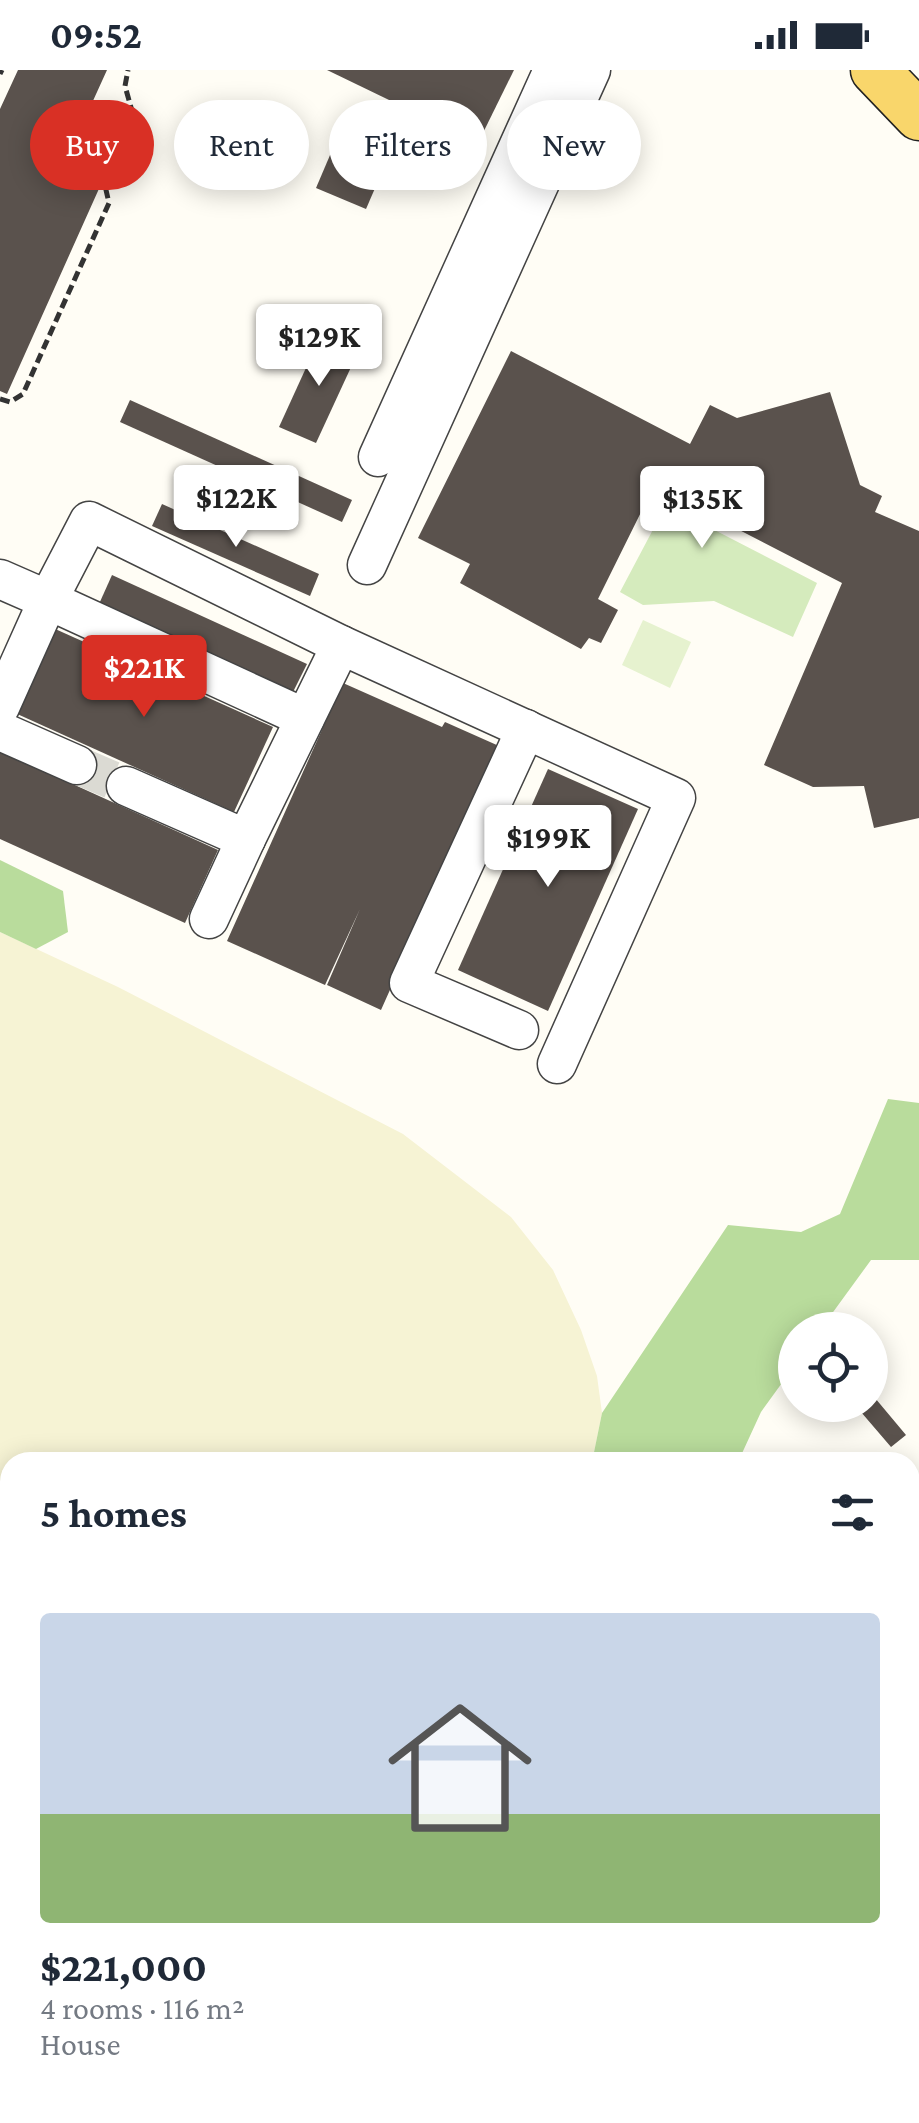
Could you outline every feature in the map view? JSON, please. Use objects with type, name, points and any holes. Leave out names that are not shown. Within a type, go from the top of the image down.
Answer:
[{"type":"main road","points":[[875,70],[919,116]]},
{"type":"street","points":[[378,458],[553,70]]},
{"type":"street","points":[[367,565],[591,70]]},
{"type":"street","points":[[0,707],[88,521],[341,645],[676,798],[558,1064]]},
{"type":"street","points":[[0,579],[305,718]]},
{"type":"street","points":[[209,919],[341,645]]},
{"type":"street","points":[[519,1030],[409,983],[526,729]]},
{"type":"street","points":[[0,731],[77,765]]},
{"type":"street","points":[[126,786],[246,839]]},
{"type":"path","points":[[0,400],[10,402],[22,394],[109,202],[103,177],[132,112],[125,86],[128,70]]},
{"type":"shaded area","points":[[0,932],[118,987],[403,1134],[511,1217],[553,1270],[581,1330],[597,1376],[602,1413],[594,1452],[0,1452]]},
{"type":"green space","points":[[666,505],[817,583],[793,637],[714,601],[643,605],[620,592]]},
{"type":"green space","points":[[643,620],[691,642],[670,688],[622,665]]},
{"type":"green space","points":[[0,860],[63,891],[68,932],[36,949],[0,932]]},
{"type":"green space","points":[[888,1099],[919,1103],[919,1260],[871,1260],[833,1312],[778,1312],[778,1388],[761,1412],[743,1452],[594,1452],[602,1413],[728,1225],[801,1232],[840,1214]]},
{"type":"building","points":[[18,70],[107,70],[93,100],[30,100],[30,190],[98,190],[7,394],[0,391],[0,109]]},
{"type":"building","points":[[327,70],[514,70],[487,125],[487,100],[389,100]]},
{"type":"building","points":[[329,158],[329,190],[374,190],[366,209],[316,188]]},
{"type":"building","points":[[321,335],[358,352],[316,443],[279,427]]},
{"type":"building","points":[[511,351],[690,444],[710,405],[737,418],[830,392],[860,485],[882,496],[875,512],[919,531],[919,818],[874,828],[864,786],[813,787],[764,765],[842,583],[654,486],[598,599],[618,610],[601,643],[589,638],[581,649],[460,583],[470,564],[418,538]]},
{"type":"building","points":[[130,400],[352,500],[342,522],[120,422]]},
{"type":"building","points":[[162,504],[319,574],[310,596],[152,526]]},
{"type":"building","points":[[112,575],[307,664],[293,692],[99,604]]},
{"type":"building","points":[[53,628],[273,727],[234,812],[15,713]]},
{"type":"building","points":[[343,683],[442,727],[445,722],[499,746],[381,1010],[327,985],[360,909],[325,985],[227,941]]},
{"type":"building","points":[[0,751],[218,850],[185,923],[0,839]]},
{"type":"building","points":[[548,769],[638,809],[548,1011],[458,970]]},
{"type":"building","points":[[888,1414],[906,1435],[891,1447],[870,1422],[888,1422]]},
{"type":"tunnel","points":[[77,765],[126,786]]}]
